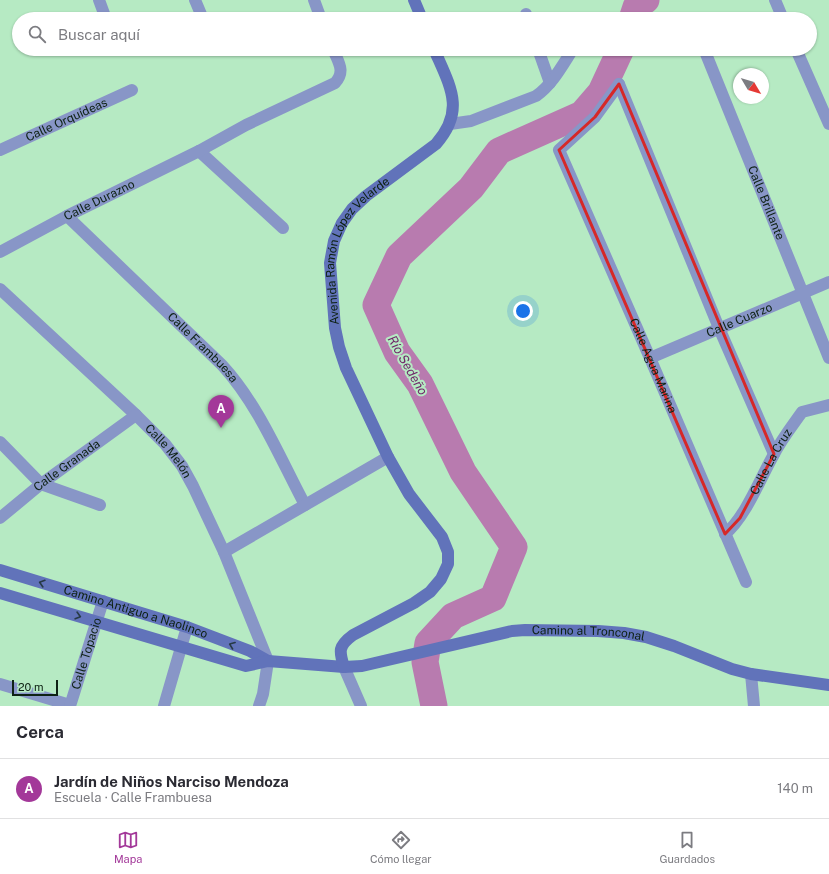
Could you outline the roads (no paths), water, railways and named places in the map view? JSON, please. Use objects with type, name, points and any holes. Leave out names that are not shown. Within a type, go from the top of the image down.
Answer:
[{"type":"main road","points":[[414,0],[419,12]]},
{"type":"main road","name":"Avenida Ramón López Velarde","points":[[344,668],[340,654],[341,647],[346,641],[414,603],[430,592],[441,579],[448,564],[448,552],[442,537],[409,494],[388,457],[346,368],[338,347],[335,328],[330,263],[334,241],[342,223],[352,209],[366,196],[436,144],[445,135],[450,124],[453,110],[452,96],[449,83],[437,56]]},
{"type":"main road","name":"Camino Antiguo a Naolinco","points":[[0,570],[187,627],[250,652],[268,661]]},
{"type":"main road","name":"Camino Antiguo a Naolinco","points":[[0,593],[246,666],[268,661],[344,668]]},
{"type":"main road","name":"Camino al Tronconal","points":[[344,668],[362,666],[512,631],[591,631],[624,633],[660,642],[732,669],[751,674],[829,685]]},
{"type":"street","points":[[99,0],[103,12]]},
{"type":"street","points":[[195,0],[200,12]]},
{"type":"street","points":[[314,0],[318,12]]},
{"type":"street","points":[[775,0],[780,12]]},
{"type":"street","name":"Calle Durazno","points":[[0,252],[67,216],[199,151],[246,125],[335,82],[340,77],[341,69],[336,56]]},
{"type":"street","points":[[540,56],[550,83]]},
{"type":"street","points":[[450,124],[471,121],[536,96],[545,90],[568,56]]},
{"type":"street","name":"Calle Brillante","points":[[707,56],[829,358]]},
{"type":"street","points":[[799,56],[829,124]]},
{"type":"street","name":"Calle Agua Marina","points":[[719,328],[619,84],[595,117],[559,150],[746,582]]},
{"type":"street","name":"Calle Orquídeas","points":[[0,150],[132,90]]},
{"type":"street","points":[[199,151],[283,228]]},
{"type":"street","name":"Calle Frambuesa","points":[[67,216],[235,379],[249,399],[305,505]]},
{"type":"street","name":"Calle Cuarzo","points":[[650,358],[829,282]]},
{"type":"street","name":"Calle Melón","points":[[0,289],[136,415],[165,444],[182,466],[224,552],[268,661]]},
{"type":"street","points":[[719,328],[774,454]]},
{"type":"street","name":"Calle La Cruz","points":[[725,534],[733,528],[740,518],[774,454],[802,412],[829,405]]},
{"type":"street","name":"Calle Granada","points":[[0,518],[41,484],[136,415]]},
{"type":"street","points":[[0,442],[41,484],[100,505]]},
{"type":"street","points":[[224,552],[388,457]]},
{"type":"street","name":"Calle Topacio","points":[[70,706],[103,601]]},
{"type":"street","points":[[164,706],[187,627]]},
{"type":"street","points":[[259,706],[263,694],[268,661]]},
{"type":"street","points":[[344,668],[361,706]]},
{"type":"street","points":[[751,674],[754,706]]},
{"type":"street","points":[[0,684],[70,706]]},
{"type":"waterway","name":"Río Sedeño","points":[[634,12],[636,7],[646,0]]},
{"type":"waterway","name":"Río Sedeño","points":[[434,706],[425,662],[428,643],[453,616],[493,598],[514,547],[463,472],[420,384],[397,352],[376,305],[399,256],[471,188],[499,151],[582,114],[601,92],[618,56]]},
{"type":"place","name":"Jardín de Niños Narciso Mendoza","points":[[221,428]]}]
